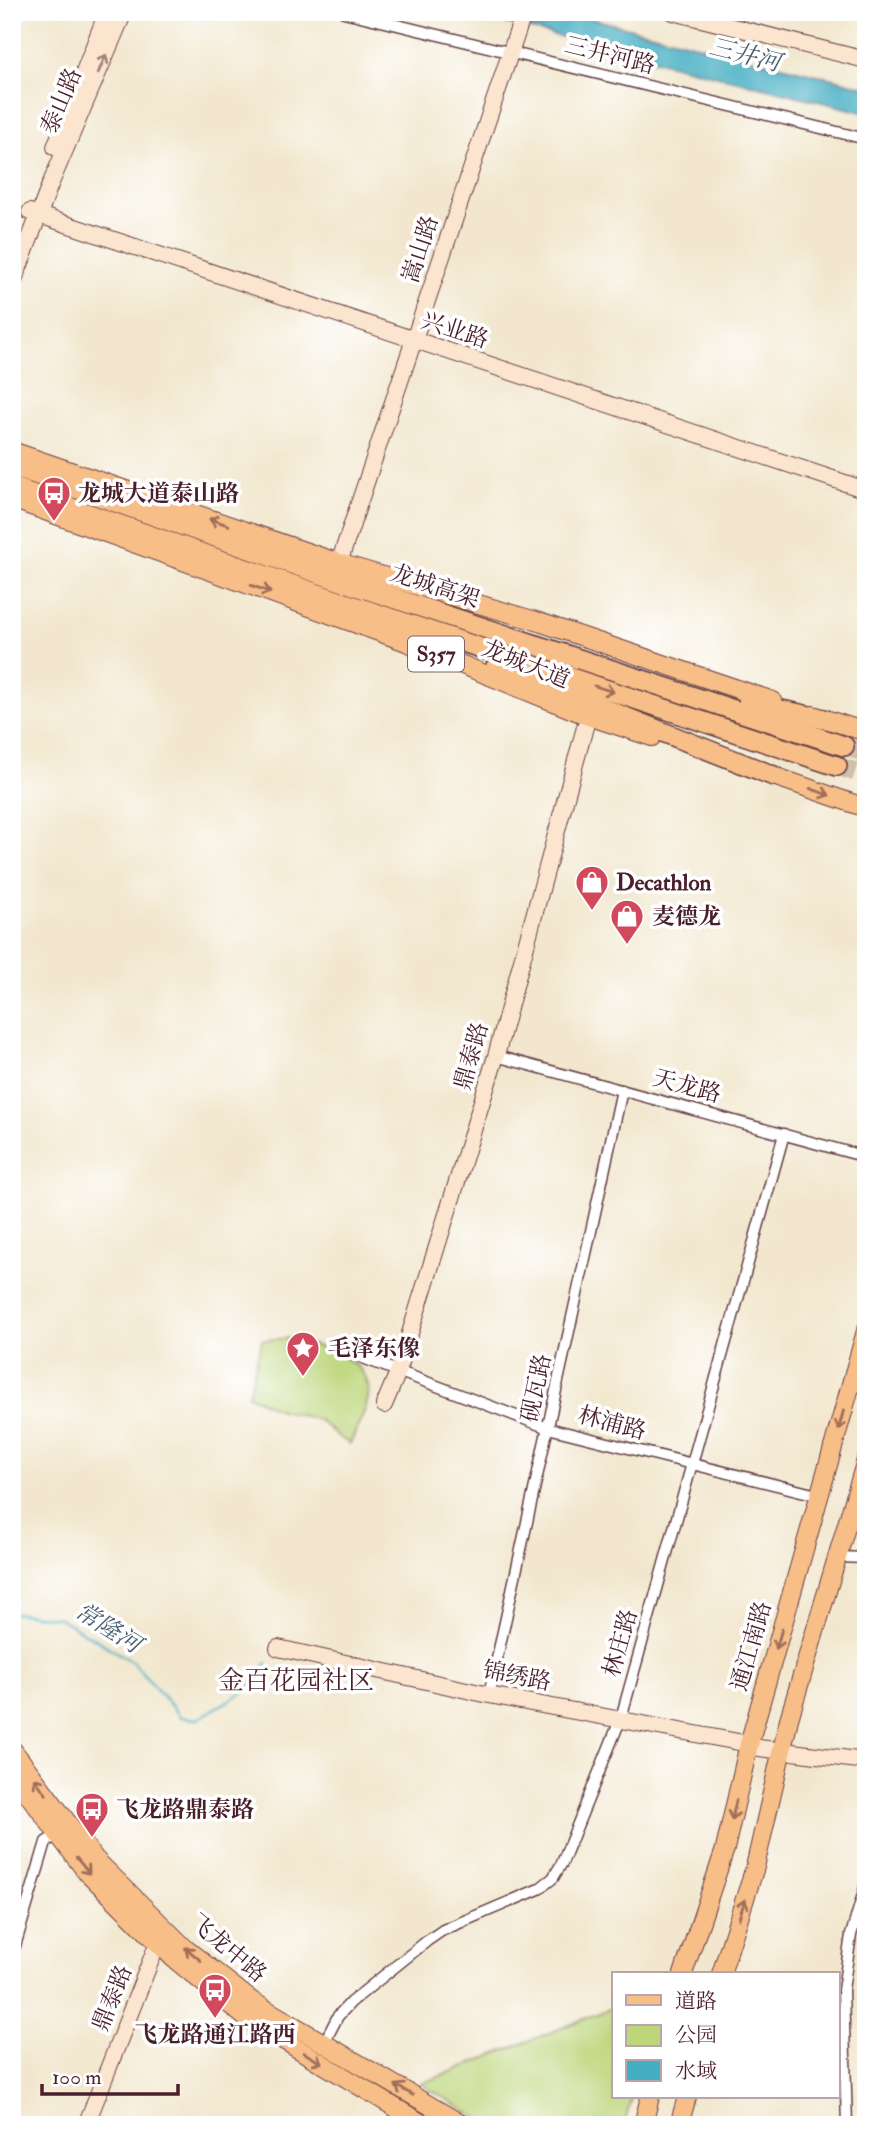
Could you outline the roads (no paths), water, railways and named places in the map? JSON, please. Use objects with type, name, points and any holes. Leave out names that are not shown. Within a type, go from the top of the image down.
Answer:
[{"type":"highway","name":"龙城高架","points":[[12,466],[335,580],[837,766]]},
{"type":"highway","name":"龙城高架","points":[[12,487],[335,580],[844,746]]},
{"type":"highway","points":[[335,580],[518,630],[757,706],[824,719]]},
{"type":"highway","points":[[335,580],[774,776]]},
{"type":"main road","points":[[12,451],[335,580]]},
{"type":"main road","name":"龙城大道","points":[[12,499],[401,639],[588,716],[864,808]]},
{"type":"main road","points":[[824,719],[866,732]]},
{"type":"main road","name":"通江南路","points":[[684,1972],[725,1849],[748,1744],[866,1331]]},
{"type":"main road","points":[[722,1972],[755,1867],[783,1748],[866,1460]]},
{"type":"main road","name":"飞龙中路","points":[[12,1749],[95,1859],[161,1935],[186,1949],[252,2001],[463,2125]]},
{"type":"main road","name":"飞龙中路","points":[[12,1773],[85,1870],[161,1935],[245,2017],[424,2125]]},
{"type":"main road","points":[[643,2125],[650,2098]]},
{"type":"main road","points":[[680,2125],[687,2098]]},
{"type":"street","name":"泰山路","points":[[12,286],[107,12]]},
{"type":"street","name":"泰山路","points":[[12,259],[35,214],[124,12]]},
{"type":"street","name":"三井河路","points":[[344,12],[866,139]]},
{"type":"street","name":"嵩山路","points":[[335,580],[524,12]]},
{"type":"street","points":[[673,12],[866,60]]},
{"type":"street","points":[[704,12],[866,53]]},
{"type":"street","name":"兴业路","points":[[35,214],[866,490]]},
{"type":"street","name":"鼎泰路","points":[[384,1405],[398,1372],[496,1056],[588,716]]},
{"type":"street","name":"天龙路","points":[[496,1056],[866,1157]]},
{"type":"street","name":"砚瓦路","points":[[489,1695],[622,1090]]},
{"type":"street","name":"林庄路","points":[[324,2043],[338,2016],[351,2003],[427,1941],[443,1930],[539,1889],[553,1878],[562,1863],[621,1718],[784,1134]]},
{"type":"street","name":"林浦路","points":[[355,1355],[548,1428],[821,1496]]},
{"type":"street","points":[[837,1557],[866,1558]]},
{"type":"street","name":"锦绣路","points":[[278,1648],[489,1695],[748,1744],[866,1760]]},
{"type":"street","name":"锦绣路","points":[[783,1748],[866,1753]]},
{"type":"street","points":[[12,1956],[46,1842],[58,1835]]},
{"type":"street","points":[[848,2125],[842,2089],[843,1990],[851,1935],[866,1884]]},
{"type":"street","name":"鼎泰路","points":[[86,2125],[161,1935]]},
{"type":"water","points":[[462,12],[565,12],[866,87],[866,113]]},
{"type":"waterway","name":"常隆河","points":[[12,1613],[60,1618],[133,1662],[181,1717],[198,1719],[243,1692],[267,1663]]},
{"type":"tunnel","points":[[844,746],[866,753]]},
{"type":"tunnel","points":[[837,766],[866,775]]},
{"type":"place","name":"龙城大道泰山路","points":[[54,523]]},
{"type":"place","name":"Decathlon","points":[[592,912]]},
{"type":"place","name":"麦德龙","points":[[627,946]]},
{"type":"place","name":"毛泽东像","points":[[303,1378]]},
{"type":"place","name":"飞龙路鼎泰路","points":[[92,1839]]},
{"type":"place","name":"飞龙路通江路西","points":[[215,2020]]},
{"type":"district","name":"金百花园社区","points":[[296,1681]]},
{"type":"water label","name":"三井河","points":[[745,55]]}]
